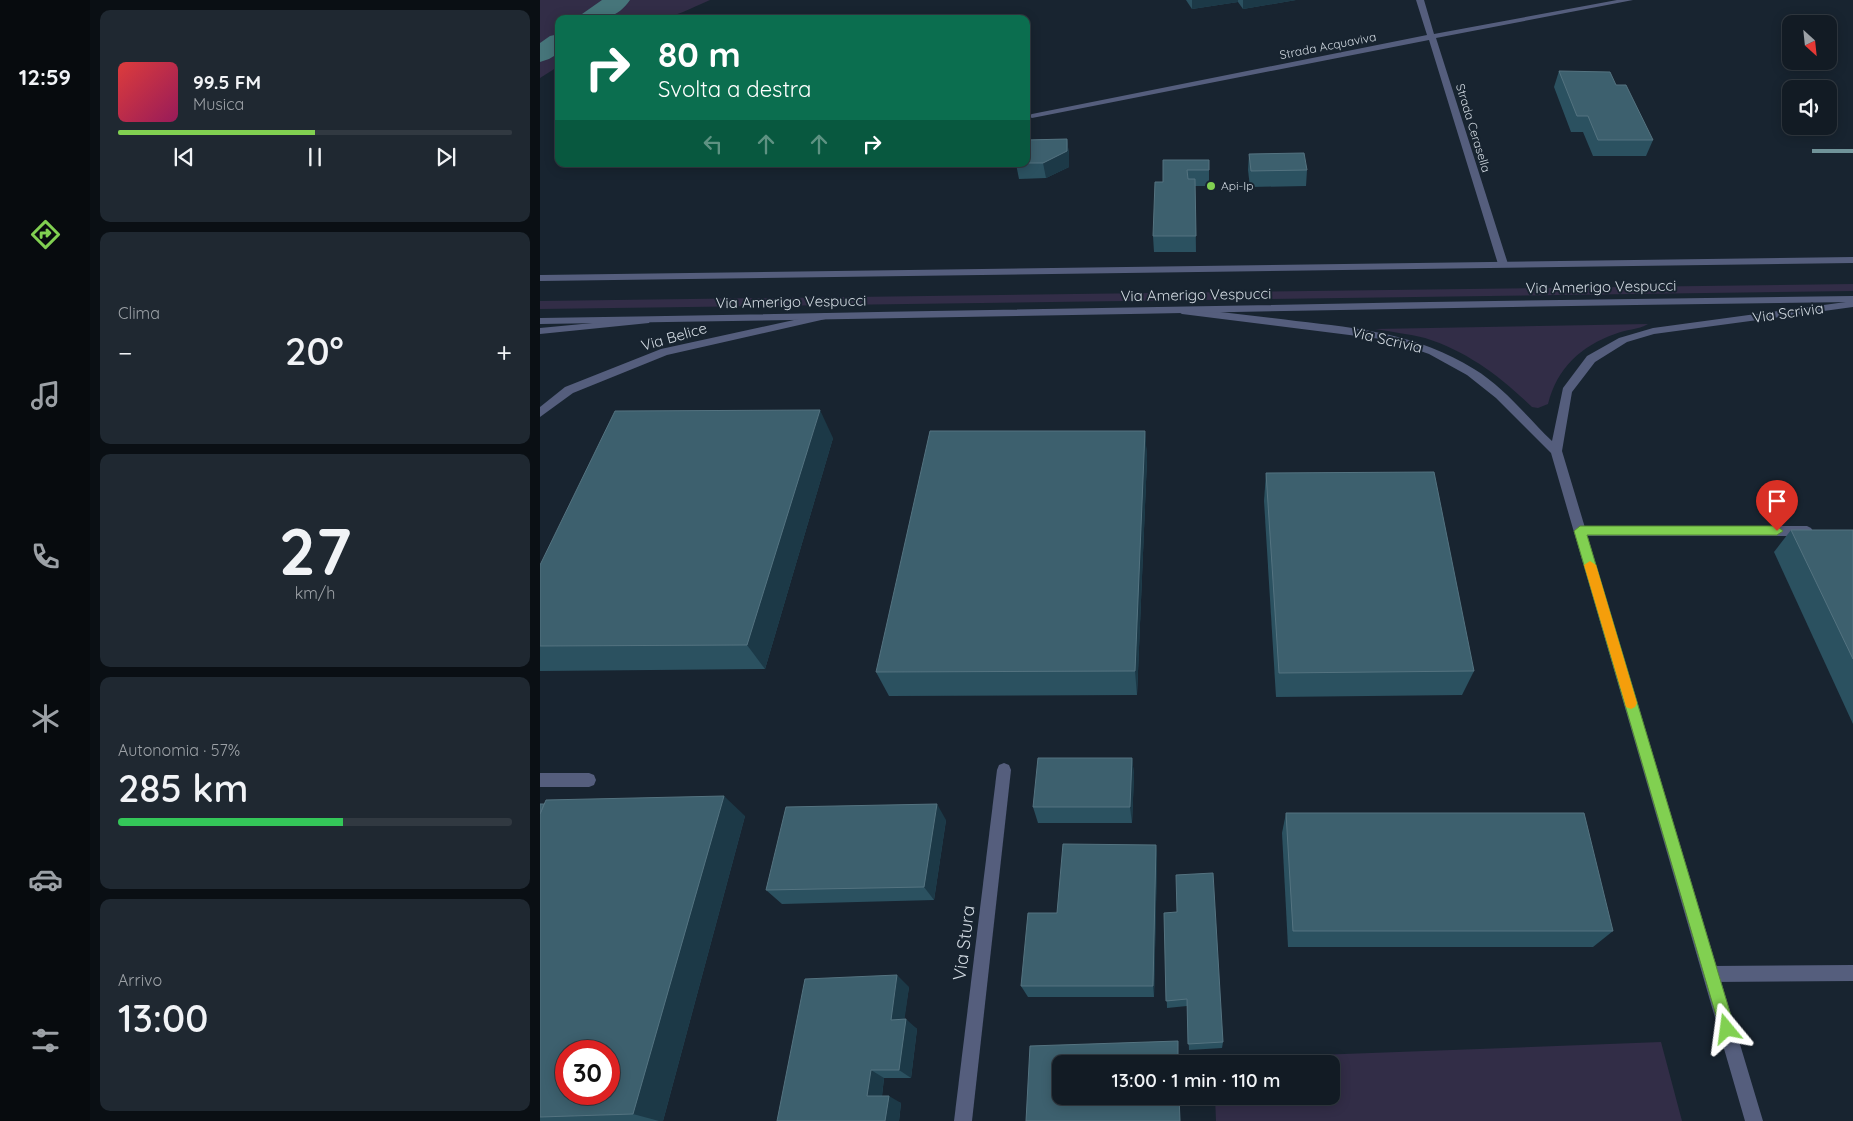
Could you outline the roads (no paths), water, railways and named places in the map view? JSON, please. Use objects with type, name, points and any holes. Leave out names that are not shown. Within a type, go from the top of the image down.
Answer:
[{"type":"street","name":"Strada Cerasella","points":[[1420,0],[1503,264]]},
{"type":"street","name":"Strada Acquaviva","points":[[1032,116],[1431,37],[1630,0]]},
{"type":"street","name":"Via Amerigo Vespucci","points":[[541,278],[1853,260]]},
{"type":"street","name":"Via Amerigo Vespucci","points":[[540,321],[1182,311],[1429,304],[1853,299]]},
{"type":"street","name":"Via Scrivia","points":[[1754,1121],[1556,451],[1566,390],[1591,359],[1623,340],[1653,331],[1853,304]]},
{"type":"street","name":"Via Scrivia","points":[[1182,311],[1390,337],[1433,351],[1471,372],[1500,396],[1556,451]]},
{"type":"street","name":"Via Belice","points":[[540,413],[569,390],[665,352],[827,316]]},
{"type":"street","points":[[540,331],[651,320]]},
{"type":"street","points":[[1580,531],[1815,531]]},
{"type":"street","name":"Via Stura","points":[[963,1121],[1004,770]]},
{"type":"street","points":[[540,780],[588,780]]},
{"type":"street","points":[[1711,974],[1853,973]]},
{"type":"waterway","points":[[597,15],[618,0]]},
{"type":"waterway","points":[[540,54],[555,44]]},
{"type":"waterway","points":[[1815,151],[1853,151]]},
{"type":"place","name":"Api-Ip","points":[[1211,186]]}]
